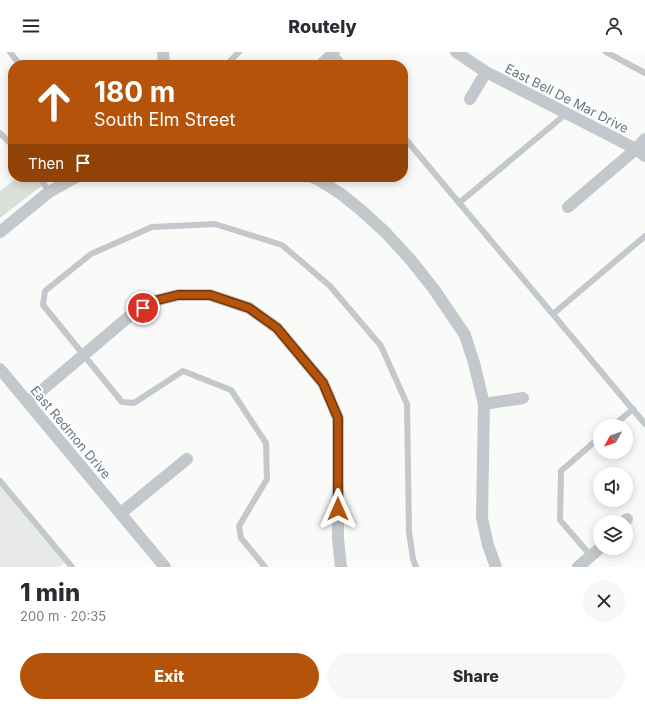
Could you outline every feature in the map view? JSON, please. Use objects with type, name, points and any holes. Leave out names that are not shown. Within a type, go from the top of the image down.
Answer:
[{"type":"street","points":[[326,60],[334,52]]},
{"type":"street","name":"East Bell De Mar Drive","points":[[456,52],[486,72],[640,152]]},
{"type":"street","points":[[470,100],[486,72]]},
{"type":"street","points":[[568,207],[640,152],[645,139]]},
{"type":"street","points":[[0,232],[49,192],[67,182]]},
{"type":"street","points":[[322,182],[362,210],[385,232],[410,259],[433,288],[464,334],[474,363],[484,404],[482,518],[488,545],[496,567]]},
{"type":"street","points":[[28,402],[132,314],[154,301],[178,295],[210,295],[249,308],[277,328],[323,383],[338,418],[338,540],[342,567]]},
{"type":"street","name":"East Redmon Drive","points":[[0,369],[165,567]]},
{"type":"street","points":[[484,404],[523,398]]},
{"type":"street","points":[[121,513],[187,460]]},
{"type":"street","points":[[578,567],[591,556]]},
{"type":"lane","points":[[10,52],[16,60]]},
{"type":"lane","points":[[232,60],[239,52]]},
{"type":"lane","points":[[334,52],[340,60]]},
{"type":"lane","points":[[606,52],[645,73]]},
{"type":"lane","points":[[459,203],[567,113]]},
{"type":"lane","points":[[408,142],[645,424]]},
{"type":"lane","points":[[43,182],[49,192]]},
{"type":"lane","points":[[265,567],[241,538],[239,526],[267,479],[266,443],[231,390],[183,371],[134,403],[122,402],[43,305],[44,291],[91,254],[152,227],[215,224],[282,245],[330,286],[382,346],[407,404],[409,532],[413,559],[416,567]]},
{"type":"lane","points":[[553,314],[645,236]]},
{"type":"lane","points":[[621,419],[633,409]]},
{"type":"lane","points":[[591,556],[560,520],[561,471],[593,443]]},
{"type":"lane","points":[[0,481],[72,567]]},
{"type":"shaded area","points":[[12,182],[47,182],[0,218],[0,191]]},
{"type":"shaded area","points":[[0,486],[65,562],[59,567],[0,567]]},
{"type":"route","points":[[143,308],[154,301],[178,295],[210,295],[249,308],[277,328],[323,383],[338,418],[338,509]]}]
